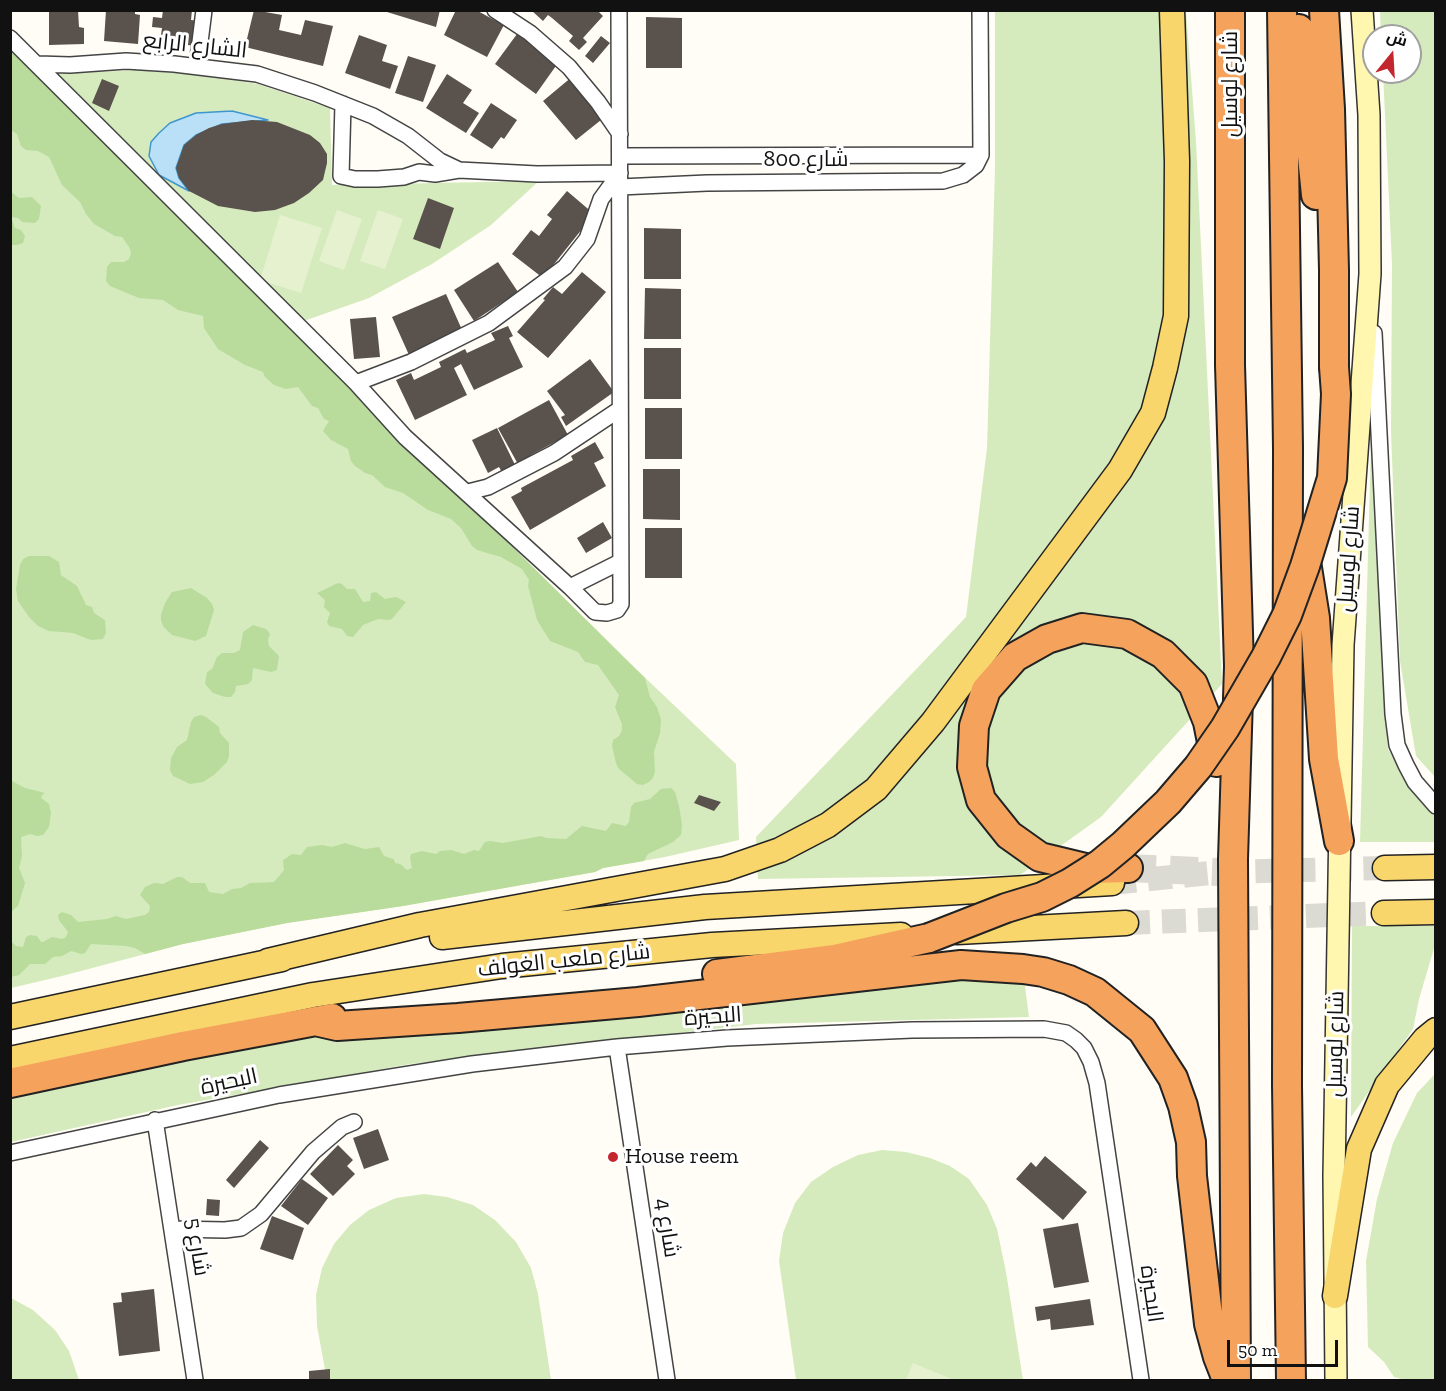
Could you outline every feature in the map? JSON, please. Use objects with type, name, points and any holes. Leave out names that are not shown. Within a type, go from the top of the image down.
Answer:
[{"type":"highway","points":[[1213,10],[1216,44],[1231,114]]},
{"type":"highway","name":"شارع لوسيل","points":[[1230,10],[1230,365],[1239,666],[1233,859],[1236,1380]]},
{"type":"highway","points":[[1282,10],[1288,448],[1287,1085],[1291,1380]]},
{"type":"highway","points":[[1297,10],[1334,356]]},
{"type":"highway","points":[[10,1083],[315,1021],[401,1008],[707,975],[835,959],[877,951],[928,938],[1006,908],[1042,897],[1100,864],[1146,823],[1198,767],[1225,728],[1287,615],[1324,510],[1332,478],[1336,394],[1332,166],[1324,10]]},
{"type":"highway","points":[[1288,448],[1315,618],[1324,759],[1339,841]]},
{"type":"highway","points":[[1120,876],[1040,857],[1009,835],[981,800],[972,766],[974,726],[986,690],[1015,657],[1047,639],[1082,628],[1127,634],[1163,654],[1193,684],[1208,722],[1233,859]]},
{"type":"highway","points":[[315,1021],[337,1026],[458,1018],[650,1001],[961,965],[1043,972],[1070,980],[1095,992],[1142,1030],[1173,1078],[1191,1142],[1192,1176],[1209,1324],[1227,1380]]},
{"type":"main road","points":[[268,961],[420,926],[725,869],[780,850],[828,825],[876,789],[933,722],[1120,470],[1153,413],[1176,316],[1177,161],[1172,10]]},
{"type":"main road","points":[[1385,868],[1436,867]]},
{"type":"main road","name":"شارع ملعب الغولف","points":[[10,1017],[268,961],[508,928],[705,907],[1120,876]]},
{"type":"main road","points":[[1384,913],[1436,912]]},
{"type":"main road","name":"شارع ملعب الغولف","points":[[10,1059],[303,997],[502,966],[712,945],[1126,923]]},
{"type":"main road","points":[[1335,1296],[1359,1149],[1387,1085],[1425,1039],[1436,1030]]},
{"type":"street","points":[[197,66],[204,10]]},
{"type":"street","points":[[495,10],[530,33],[569,67],[598,102],[620,134]]},
{"type":"street","points":[[10,38],[356,383],[405,437],[468,492],[595,612],[612,612],[620,608],[621,604],[619,10]]},
{"type":"street","points":[[980,10],[981,155]]},
{"type":"street","points":[[1362,10],[1369,115],[1370,274]]},
{"type":"street","name":"الشارع الرابع","points":[[38,64],[70,65],[126,61],[197,66],[257,74],[373,116],[408,136],[440,161],[459,170]]},
{"type":"street","name":"الشارع الرابع","points":[[343,104],[341,176],[355,179],[378,179],[404,177],[419,172],[435,174],[459,170],[620,180]]},
{"type":"street","points":[[707,155],[707,183]]},
{"type":"street","name":"شارع 800","points":[[620,156],[981,155],[970,171],[942,181],[707,183],[620,180]]},
{"type":"street","points":[[356,383],[411,362],[489,323],[565,267],[587,239],[601,199],[620,180]]},
{"type":"street","name":"شارع لوسيل","points":[[1370,274],[1393,714],[1397,745],[1416,782],[1433,804]]},
{"type":"street","name":"شارع لوسيل","points":[[1336,1380],[1334,1176],[1343,645],[1370,274]]},
{"type":"street","points":[[468,492],[488,487],[554,453],[620,409]]},
{"type":"street","points":[[570,587],[620,562]]},
{"type":"street","name":"البحيرة","points":[[10,1153],[279,1095],[472,1064],[617,1047],[727,1038],[924,1030],[1044,1029],[1066,1034],[1084,1048],[1097,1083],[1141,1380]]},
{"type":"street","name":"شارع 4","points":[[617,1047],[667,1380]]},
{"type":"street","name":"شارع 5","points":[[155,1120],[195,1380]]},
{"type":"street","points":[[172,1229],[241,1228],[261,1214],[313,1152],[342,1127],[354,1122]]},
{"type":"green space","points":[[995,11],[1186,11],[1196,142],[1222,684],[1101,817],[1020,875],[758,879],[756,837],[966,617],[987,448],[995,167]]},
{"type":"green space","points":[[1380,11],[1435,11],[1435,777],[1416,756],[1400,661],[1391,431],[1392,264],[1384,84],[1422,84],[1422,24],[1381,24]]},
{"type":"green space","points":[[10,49],[619,653],[736,764],[739,840],[603,868],[595,872],[403,906],[287,923],[183,944],[11,988]]},
{"type":"green space","points":[[10,49],[645,678],[650,697],[657,707],[661,720],[660,733],[654,752],[655,772],[649,782],[643,785],[637,784],[618,768],[612,746],[613,740],[622,730],[615,707],[619,695],[598,665],[585,662],[578,652],[550,641],[537,620],[528,586],[529,580],[522,569],[501,557],[477,550],[461,528],[451,519],[428,510],[403,493],[385,487],[372,475],[355,466],[348,449],[331,440],[323,431],[329,421],[324,419],[318,408],[312,406],[298,387],[286,389],[274,385],[263,372],[245,365],[218,349],[204,328],[203,316],[178,310],[163,300],[139,298],[110,286],[106,281],[107,267],[111,262],[124,262],[129,259],[131,253],[129,247],[122,237],[115,236],[94,224],[80,202],[62,185],[49,157],[38,151],[26,150],[21,146],[17,134],[11,130]]},
{"type":"green space","points":[[137,70],[200,75],[258,84],[330,108],[332,185],[539,181],[491,225],[432,264],[369,298],[301,322],[53,74]]},
{"type":"green space","points":[[11,192],[19,198],[32,197],[41,206],[39,219],[35,223],[22,222],[18,218],[11,217]]},
{"type":"green space","points":[[337,210],[362,219],[344,270],[319,261]]},
{"type":"green space","points":[[378,210],[403,219],[385,269],[360,261]]},
{"type":"green space","points":[[280,215],[322,228],[301,293],[260,280]]},
{"type":"green space","points":[[11,217],[15,228],[21,230],[25,236],[23,243],[17,245],[11,245]]},
{"type":"green space","points":[[1371,446],[1388,749],[1408,786],[1435,814],[1436,842],[1360,842]]},
{"type":"green space","points":[[29,556],[49,556],[59,562],[61,575],[77,586],[86,605],[92,607],[94,613],[105,620],[106,633],[103,639],[91,640],[73,633],[49,631],[38,626],[29,617],[18,601],[16,589],[20,565],[23,559]]},
{"type":"green space","points":[[338,583],[347,589],[355,589],[363,602],[370,601],[371,593],[376,592],[385,599],[396,597],[406,602],[392,619],[373,621],[363,625],[353,637],[347,636],[342,629],[329,626],[327,622],[330,613],[324,607],[325,600],[317,593]]},
{"type":"green space","points":[[191,588],[207,598],[214,610],[206,636],[195,641],[172,635],[163,626],[161,620],[165,603],[172,592]]},
{"type":"green space","points":[[253,625],[266,629],[270,634],[269,646],[279,656],[277,670],[271,672],[253,668],[252,680],[248,684],[236,686],[231,697],[213,693],[205,684],[207,672],[212,669],[217,657],[222,653],[234,653],[240,650],[243,632]]},
{"type":"green space","points":[[201,715],[219,727],[220,733],[229,743],[229,756],[227,762],[214,775],[203,782],[190,784],[173,776],[170,770],[171,758],[177,747],[187,740],[194,717]]},
{"type":"green space","points":[[10,780],[25,788],[45,793],[41,798],[49,804],[51,813],[49,827],[43,835],[30,834],[21,837],[22,856],[19,868],[25,883],[18,906],[11,912]]},
{"type":"green space","points":[[671,788],[675,792],[679,806],[681,835],[673,842],[648,854],[644,861],[603,868],[595,872],[403,906],[287,923],[145,954],[126,946],[91,944],[85,953],[71,951],[62,956],[53,957],[45,964],[30,964],[19,975],[11,977],[11,941],[16,946],[23,947],[26,937],[30,935],[37,936],[41,942],[52,937],[62,939],[66,937],[68,932],[58,915],[62,912],[71,915],[78,922],[116,916],[126,919],[145,915],[149,912],[150,906],[140,895],[145,887],[154,883],[163,884],[182,877],[190,883],[205,883],[209,892],[223,894],[250,883],[274,882],[284,870],[283,860],[292,854],[301,855],[307,847],[322,845],[332,847],[345,843],[365,849],[379,847],[384,856],[394,859],[395,863],[407,870],[412,868],[411,854],[422,851],[436,854],[440,851],[451,850],[464,854],[474,850],[479,851],[485,842],[490,841],[503,843],[541,836],[566,839],[582,826],[606,831],[612,823],[626,826],[634,803],[650,799],[661,789]]},
{"type":"green space","points":[[1352,926],[1435,926],[1435,945],[1413,1029],[1351,1117]]},
{"type":"green space","points":[[908,979],[1024,979],[1029,1017],[756,1024],[410,1064],[178,1105],[11,1142],[10,1091],[302,1036]]},
{"type":"green space","points":[[1435,1074],[1435,1380],[1406,1380],[1394,1377],[1384,1362],[1368,1347],[1366,1261],[1377,1199],[1393,1143],[1417,1093]]},
{"type":"green space","points":[[882,1150],[906,1152],[950,1166],[969,1179],[987,1205],[997,1229],[1006,1272],[1023,1380],[796,1380],[779,1261],[783,1233],[795,1203],[811,1182],[833,1167],[858,1155]]},
{"type":"green space","points":[[424,1194],[447,1197],[473,1205],[495,1220],[516,1242],[531,1268],[538,1294],[551,1380],[327,1380],[317,1326],[316,1295],[322,1268],[334,1244],[350,1225],[369,1210],[396,1198]]},
{"type":"green space","points":[[11,1298],[33,1310],[55,1330],[69,1351],[79,1380],[11,1380]]},
{"type":"green space","points":[[913,1363],[954,1380],[906,1380]]},
{"type":"water","points":[[232,111],[268,120],[222,124],[196,135],[184,145],[176,168],[179,178],[189,191],[159,175],[149,156],[151,142],[170,123],[196,113]]},
{"type":"building","points":[[49,10],[78,10],[79,27],[84,28],[84,44],[49,45]]},
{"type":"building","points":[[106,10],[135,10],[135,14],[140,15],[138,44],[104,41]]},
{"type":"building","points":[[163,10],[192,10],[191,20],[200,21],[197,46],[160,42],[162,28],[152,27],[153,17],[162,18]]},
{"type":"building","points":[[254,10],[282,15],[279,30],[301,35],[305,20],[333,26],[323,66],[245,47]]},
{"type":"building","points":[[387,10],[440,10],[436,27],[387,12]]},
{"type":"building","points":[[456,10],[476,10],[496,21],[497,18],[505,23],[487,57],[444,35]]},
{"type":"building","points":[[531,10],[597,10],[603,16],[583,38],[587,42],[579,50],[569,41],[573,36],[552,18],[548,15],[543,21]]},
{"type":"building","points":[[646,17],[682,18],[682,68],[646,68]]},
{"type":"building","points":[[517,34],[558,63],[536,94],[495,64]]},
{"type":"building","points":[[359,35],[387,45],[382,61],[398,66],[390,89],[345,73]]},
{"type":"building","points":[[601,36],[610,43],[593,63],[585,56]]},
{"type":"building","points":[[408,56],[436,65],[423,102],[395,93]]},
{"type":"building","points":[[447,74],[472,90],[463,103],[479,113],[466,133],[426,108]]},
{"type":"building","points":[[573,76],[606,116],[576,140],[543,101]]},
{"type":"building","points":[[102,79],[119,86],[109,111],[92,103]]},
{"type":"building","points":[[491,103],[517,120],[504,139],[501,137],[492,149],[470,135]]},
{"type":"building","points":[[252,120],[277,122],[310,135],[320,143],[327,154],[323,180],[294,203],[275,210],[255,212],[218,206],[189,191],[179,178],[176,168],[184,145],[209,128]]},
{"type":"building","points":[[567,191],[594,214],[543,278],[512,254],[531,230],[539,236],[552,219],[547,215]]},
{"type":"building","points":[[428,198],[454,208],[440,249],[413,239]]},
{"type":"building","points":[[644,228],[681,229],[681,279],[644,279]]},
{"type":"building","points":[[498,262],[518,292],[474,321],[454,290]]},
{"type":"building","points":[[582,272],[606,292],[548,358],[517,332],[545,300],[543,299],[553,287],[562,294]]},
{"type":"building","points":[[645,288],[681,289],[681,339],[644,339]]},
{"type":"building","points":[[446,294],[463,332],[409,355],[392,317]]},
{"type":"building","points":[[376,317],[380,357],[354,359],[350,319]]},
{"type":"building","points":[[508,326],[513,336],[509,338],[523,367],[474,390],[461,364],[454,368],[467,395],[415,420],[396,380],[411,373],[414,380],[441,367],[439,362],[465,349],[467,353],[495,340],[491,333]]},
{"type":"building","points":[[644,348],[681,348],[681,399],[644,399]]},
{"type":"building","points":[[590,359],[614,392],[566,426],[561,417],[565,415],[547,391]]},
{"type":"building","points":[[549,400],[568,435],[531,455],[533,458],[519,466],[498,428]]},
{"type":"building","points":[[645,408],[682,408],[682,459],[645,459]]},
{"type":"building","points":[[497,428],[516,467],[503,474],[499,467],[488,473],[472,440]]},
{"type":"building","points":[[595,442],[604,458],[594,463],[606,486],[530,530],[511,497],[522,491],[521,488],[573,460],[571,456]]},
{"type":"building","points":[[643,469],[680,469],[680,520],[643,519]]},
{"type":"building","points":[[603,522],[612,538],[586,553],[577,538]]},
{"type":"building","points":[[645,528],[682,528],[682,578],[645,578]]},
{"type":"building","points":[[699,795],[721,802],[714,811],[694,803]]},
{"type":"building","points":[[378,1129],[389,1160],[364,1169],[353,1138]]},
{"type":"building","points":[[260,1140],[269,1148],[234,1188],[226,1180]]},
{"type":"building","points":[[338,1145],[353,1160],[347,1166],[355,1174],[333,1196],[310,1174]]},
{"type":"building","points":[[1045,1156],[1087,1192],[1063,1220],[1016,1179],[1031,1162],[1036,1167]]},
{"type":"building","points":[[302,1179],[328,1198],[308,1225],[281,1206]]},
{"type":"building","points":[[207,1199],[220,1200],[219,1216],[206,1215]]},
{"type":"building","points":[[272,1216],[304,1228],[293,1260],[260,1249]]},
{"type":"building","points":[[1078,1223],[1089,1282],[1054,1288],[1043,1229]]},
{"type":"building","points":[[154,1289],[160,1351],[119,1356],[113,1303],[122,1302],[121,1293]]},
{"type":"building","points":[[1090,1299],[1094,1325],[1051,1330],[1050,1319],[1037,1321],[1035,1307]]},
{"type":"building","points":[[330,1369],[330,1380],[309,1380],[309,1371]]},
{"type":"tunnel","points":[[1128,868],[1220,872]]},
{"type":"tunnel","points":[[1112,883],[1220,872],[1385,868]]},
{"type":"tunnel","points":[[1126,923],[1384,913]]},
{"type":"place","name":"House reem","points":[[613,1157]]}]
